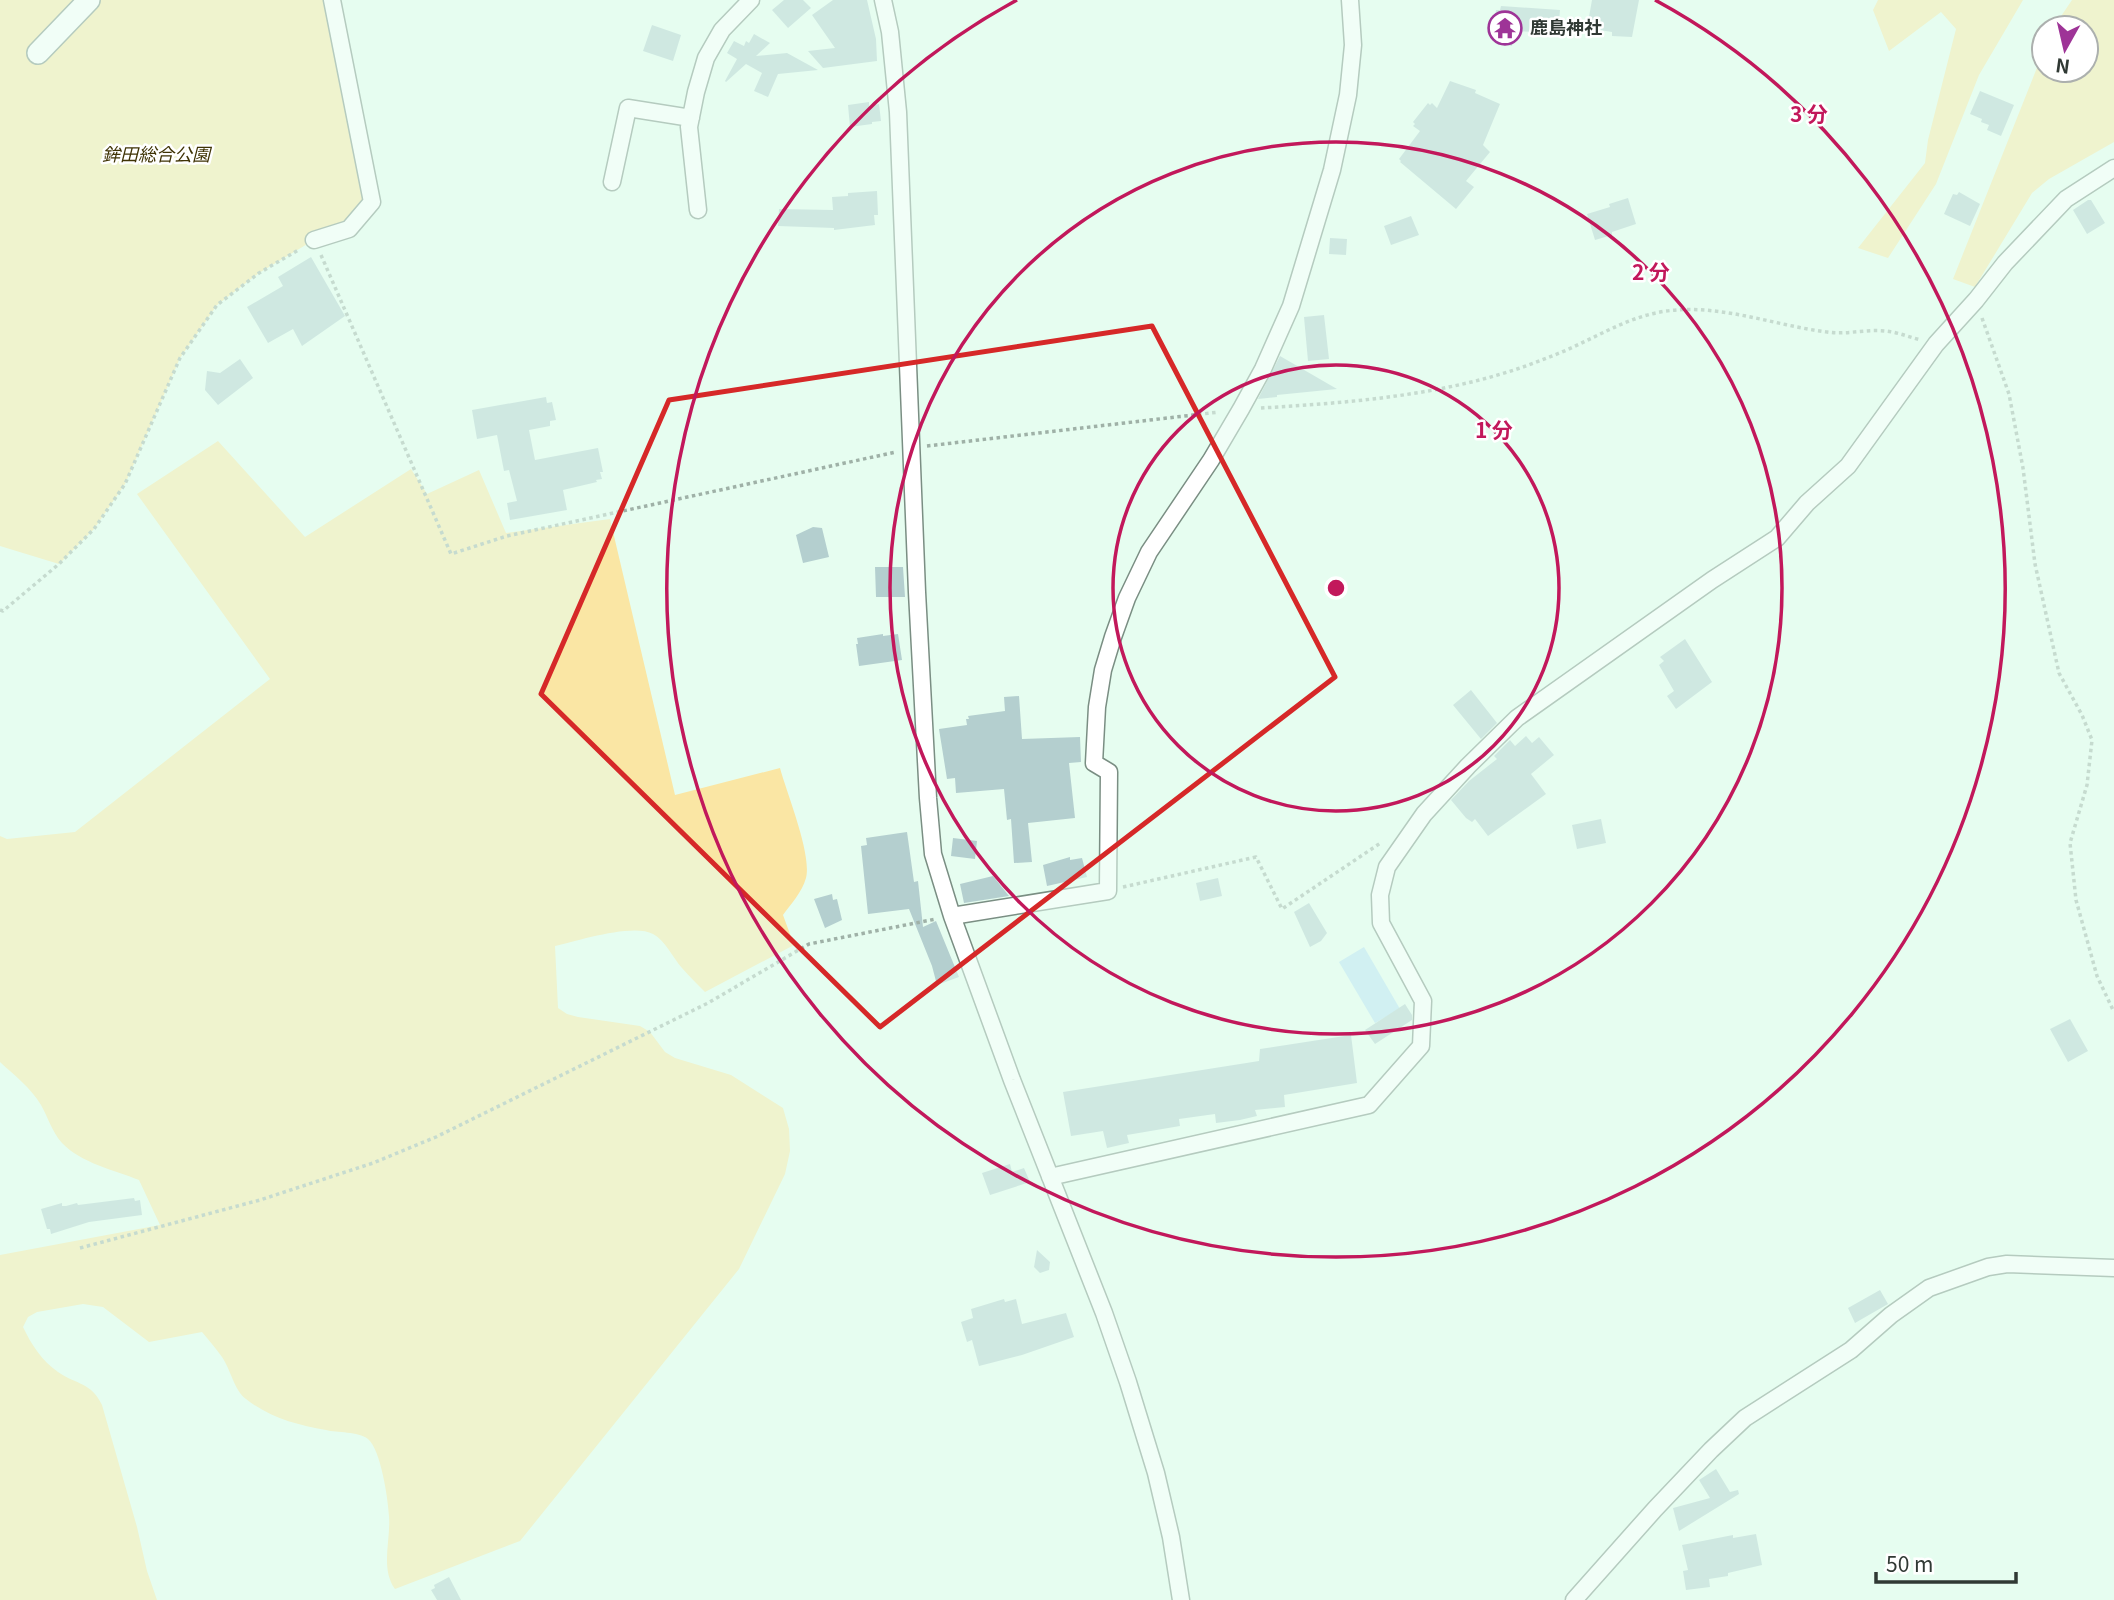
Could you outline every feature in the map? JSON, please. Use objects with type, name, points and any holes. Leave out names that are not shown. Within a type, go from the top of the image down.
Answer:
[{"type":"street","points":[[38,53],[89,0]]},
{"type":"street","points":[[314,240],[349,229],[372,202],[332,0]]},
{"type":"street","points":[[698,210],[689,127],[706,58],[722,30],[751,0]]},
{"type":"street","points":[[883,0],[890,32],[898,113],[911,448],[933,854],[952,916],[1104,1314],[1143,1428],[1171,1537],[1181,1600]]},
{"type":"street","points":[[952,916],[1108,891],[1109,772],[1094,762],[1097,707],[1108,652],[1127,598],[1149,552],[1211,460],[1263,369],[1284,324],[1332,170],[1348,95],[1352,60],[1350,0]]},
{"type":"street","points":[[612,182],[628,108],[691,118]]},
{"type":"street","points":[[1050,1177],[1370,1105],[1421,1046],[1423,1001],[1381,923],[1380,895],[1387,867],[1424,814],[1517,718],[1712,580],[1777,538],[1807,503],[1848,466],[1936,344],[2005,263],[2066,199],[2114,168]]},
{"type":"street","points":[[1574,1600],[1674,1489],[1745,1418],[1851,1350],[1891,1315],[1928,1289],[1987,1267],[2007,1264],[2114,1268]]},
{"type":"path","points":[[0,610],[3,611],[59,564],[94,529],[125,484],[180,358],[217,305],[259,273],[314,240],[451,554],[507,536],[911,448],[1241,409],[1341,402],[1406,394],[1462,383],[1515,370],[1623,323],[1659,312],[1699,308],[1761,318],[1796,328],[1840,334],[1884,331],[1936,344]]},
{"type":"path","points":[[1976,300],[2009,394],[2023,468],[2035,564],[2059,673],[2092,740],[2087,785],[2070,843],[2076,900],[2097,976],[2114,1012]]},
{"type":"path","points":[[1108,891],[1256,857],[1282,909],[1391,836]]},
{"type":"path","points":[[80,1248],[260,1200],[373,1163],[424,1142],[708,1003],[809,944],[952,916]]},
{"type":"highlighted area","points":[[1152,326],[1335,677],[880,1027],[541,694],[669,400]]},
{"type":"green space","name":"鉾田総合公園","points":[[0,0],[332,0],[372,202],[359,219],[314,240],[259,273],[217,305],[180,358],[125,484],[94,529],[59,564],[0,546]]},
{"type":"green space","points":[[1878,0],[2023,0],[1979,75],[1936,184],[1888,258],[1858,248],[1925,163],[1928,140],[1956,29],[1941,12],[1889,51],[1873,10]]},
{"type":"green space","points":[[2072,0],[2114,0],[2114,142],[2049,179],[2032,193],[1975,287],[1953,279],[2030,84],[2100,84],[2100,14],[2062,14]]},
{"type":"green space","points":[[218,441],[305,537],[411,469],[427,494],[479,470],[506,533],[610,519],[675,795],[780,768],[802,840],[807,867],[806,878],[783,915],[794,945],[705,992],[661,940],[644,931],[605,934],[555,946],[558,1008],[578,1017],[640,1026],[650,1032],[665,1052],[675,1058],[731,1075],[783,1108],[789,1129],[790,1151],[785,1174],[739,1269],[520,1541],[395,1589],[387,1563],[389,1525],[385,1487],[377,1453],[364,1436],[294,1423],[255,1406],[238,1390],[222,1357],[202,1332],[149,1342],[103,1307],[83,1304],[37,1312],[28,1317],[23,1327],[42,1357],[52,1368],[93,1392],[102,1405],[157,1600],[0,1600],[0,1255],[160,1225],[139,1180],[88,1161],[70,1150],[55,1134],[32,1093],[0,1062],[0,836],[7,839],[75,832],[270,679],[137,494]]},
{"type":"water","points":[[1364,947],[1400,1009],[1375,1023],[1339,962]]},
{"type":"building","points":[[784,0],[803,0],[811,8],[788,28],[772,10]]},
{"type":"building","points":[[833,0],[867,0],[876,39],[877,61],[823,68],[808,51],[835,48],[812,15]]},
{"type":"building","points":[[1592,0],[1639,0],[1632,37],[1612,36],[1612,32],[1587,28]]},
{"type":"building","points":[[1501,6],[1560,10],[1558,33],[1514,31],[1512,46],[1498,44],[1500,26],[1494,25],[1496,10],[1500,10]]},
{"type":"building","points":[[652,25],[681,35],[673,61],[643,51]]},
{"type":"building","points":[[754,34],[770,43],[756,56],[787,53],[818,70],[778,74],[768,97],[754,91],[762,73],[746,64],[726,82],[737,59],[727,53],[734,41],[744,46]]},
{"type":"building","points":[[1450,81],[1476,90],[1475,93],[1500,104],[1483,145],[1490,152],[1466,181],[1474,187],[1456,209],[1399,159],[1420,131],[1413,126],[1413,122],[1428,103],[1437,108]]},
{"type":"building","points":[[1980,91],[2014,105],[2001,136],[1987,130],[1989,125],[1970,114]]},
{"type":"building","points":[[869,102],[869,106],[879,104],[881,121],[850,127],[848,105]]},
{"type":"building","points":[[877,191],[878,215],[874,215],[875,225],[834,230],[778,226],[779,209],[833,210],[832,197]]},
{"type":"building","points":[[1959,192],[1980,204],[1970,226],[1944,214],[1953,194],[1957,195]]},
{"type":"building","points":[[1628,198],[1636,224],[1595,240],[1587,214]]},
{"type":"building","points":[[2091,200],[2105,223],[2087,234],[2073,210]]},
{"type":"building","points":[[1411,216],[1419,235],[1391,245],[1384,226]]},
{"type":"building","points":[[1330,238],[1347,239],[1346,255],[1329,254]]},
{"type":"building","points":[[311,257],[345,316],[302,346],[293,329],[268,343],[247,307],[283,286],[278,277]]},
{"type":"building","points":[[1324,315],[1329,359],[1308,361],[1304,317]]},
{"type":"building","points":[[1280,356],[1337,389],[1258,399]]},
{"type":"building","points":[[240,359],[253,378],[218,405],[205,390],[207,371],[220,373]]},
{"type":"building","points":[[546,397],[547,403],[552,402],[556,420],[550,421],[550,426],[529,430],[535,460],[598,448],[602,479],[563,490],[567,510],[510,520],[507,503],[517,501],[509,470],[504,471],[497,435],[477,439],[472,410]]},
{"type":"building","points":[[813,527],[822,528],[829,557],[803,563],[796,535]]},
{"type":"building","points":[[875,567],[903,567],[905,597],[876,597]]},
{"type":"building","points":[[898,634],[902,660],[859,666],[857,638]]},
{"type":"building","points":[[1685,639],[1712,682],[1676,709],[1667,696],[1674,691],[1659,665],[1664,661],[1660,657]]},
{"type":"building","points":[[1471,690],[1497,723],[1481,739],[1453,705]]},
{"type":"building","points":[[1019,696],[1022,739],[1080,737],[1081,762],[1069,763],[1075,818],[1028,823],[1032,862],[1014,863],[1011,819],[1007,820],[1004,789],[956,793],[955,778],[947,779],[939,729],[967,725],[968,716],[1005,711],[1004,697]]},
{"type":"building","points":[[1526,736],[1532,743],[1539,737],[1554,755],[1531,774],[1546,794],[1488,836],[1475,819],[1472,822],[1466,818],[1451,800],[1469,781],[1497,759],[1494,756],[1510,740],[1515,746]]},
{"type":"building","points":[[1601,819],[1606,843],[1577,849],[1572,825]]},
{"type":"building","points":[[907,832],[914,882],[918,881],[923,927],[936,921],[959,977],[937,985],[909,909],[868,914],[861,846],[867,845],[866,838]]},
{"type":"building","points":[[953,838],[977,841],[975,859],[951,856]]},
{"type":"building","points":[[1070,857],[1070,860],[1082,858],[1087,877],[1047,886],[1043,865]]},
{"type":"building","points":[[993,876],[1009,896],[964,903],[960,884]]},
{"type":"building","points":[[1218,878],[1222,896],[1200,901],[1196,883]]},
{"type":"building","points":[[832,894],[833,900],[837,899],[842,920],[825,928],[814,899]]},
{"type":"building","points":[[1309,903],[1327,933],[1321,941],[1310,947],[1294,912]]},
{"type":"building","points":[[1405,1004],[1412,1020],[1375,1044],[1365,1030]]},
{"type":"building","points":[[2070,1019],[2088,1051],[2068,1062],[2050,1029]]},
{"type":"building","points":[[1351,1035],[1357,1083],[1284,1095],[1285,1107],[1255,1110],[1257,1116],[1240,1120],[1216,1123],[1215,1114],[1179,1119],[1180,1126],[1127,1135],[1129,1143],[1107,1148],[1103,1131],[1071,1136],[1063,1092],[1259,1061],[1260,1049]]},
{"type":"building","points":[[1010,1164],[1012,1172],[1024,1168],[1030,1182],[990,1195],[982,1173]]},
{"type":"building","points":[[134,1198],[135,1201],[140,1200],[142,1215],[89,1222],[51,1234],[41,1209],[62,1203],[62,1206],[66,1206]]},
{"type":"building","points":[[1037,1250],[1050,1262],[1049,1270],[1040,1273],[1034,1267]]},
{"type":"building","points":[[1880,1290],[1888,1304],[1855,1323],[1848,1308]]},
{"type":"building","points":[[1004,1299],[1005,1302],[1016,1299],[1022,1324],[1066,1313],[1074,1337],[979,1366],[972,1340],[967,1342],[961,1322],[973,1318],[971,1309]]},
{"type":"building","points":[[1716,1469],[1730,1492],[1738,1490],[1739,1494],[1679,1531],[1673,1508],[1710,1498],[1699,1480]]},
{"type":"building","points":[[1756,1534],[1762,1565],[1709,1579],[1710,1587],[1686,1590],[1683,1571],[1688,1570],[1682,1545],[1733,1535],[1733,1538]]},
{"type":"building","points":[[449,1577],[461,1600],[437,1600],[431,1590],[435,1588],[434,1585]]},
{"type":"place","name":"鹿島神社","points":[[1505,28]]}]
